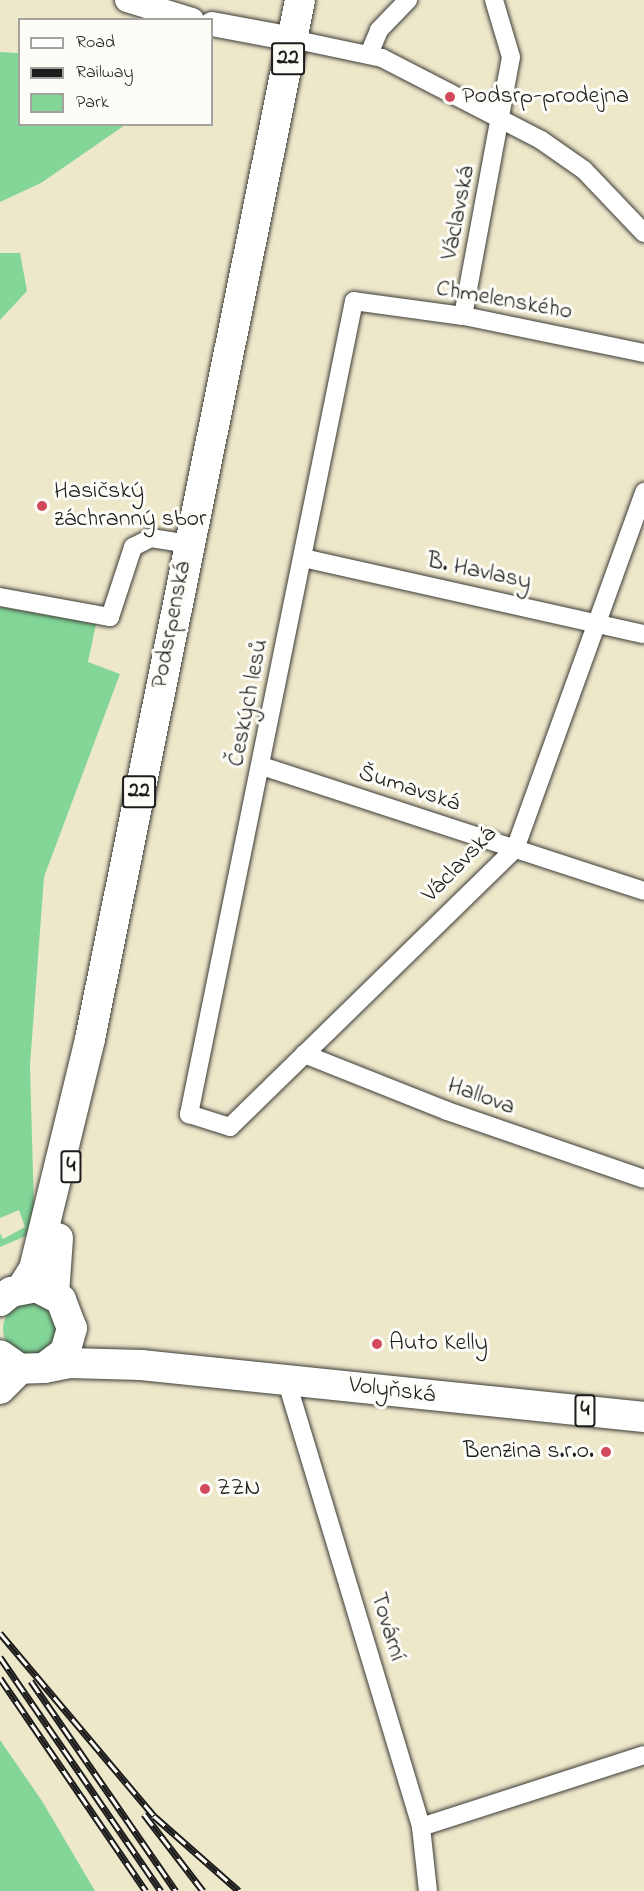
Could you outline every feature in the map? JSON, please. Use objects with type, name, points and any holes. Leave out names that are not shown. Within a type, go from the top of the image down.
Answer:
[{"type":"main road","name":"Podsrpenská","points":[[11,1294],[34,1269],[90,1039],[187,544],[300,0]]},
{"type":"main road","name":"Podsrpenská","points":[[11,1294],[54,1294],[90,1039]]},
{"type":"main road","name":"4","points":[[16,1370],[65,1352],[72,1328],[69,1312],[54,1294]]},
{"type":"main road","name":"Volyňská","points":[[72,1328],[87,1352],[141,1365]]},
{"type":"main road","name":"Volyňská","points":[[16,1370],[69,1363],[141,1365],[644,1417]]},
{"type":"street","points":[[127,0],[186,18]]},
{"type":"street","points":[[369,54],[379,30],[408,0]]},
{"type":"street","name":"Václavská","points":[[463,316],[502,118],[511,57],[494,0]]},
{"type":"street","points":[[213,24],[369,54],[502,118],[584,170],[644,233]]},
{"type":"street","name":"Chmelenského","points":[[354,302],[463,316],[644,353]]},
{"type":"street","name":"Českých lesů","points":[[189,1114],[262,766],[354,302]]},
{"type":"street","name":"Václavská","points":[[189,1114],[230,1127],[515,849],[644,492]]},
{"type":"street","points":[[0,597],[110,617],[133,547],[151,538],[187,544]]},
{"type":"street","name":"B. Havlasy","points":[[303,558],[644,634]]},
{"type":"street","name":"Šumavská","points":[[262,766],[644,891]]},
{"type":"street","name":"Hallova","points":[[304,1054],[447,1111],[644,1179]]},
{"type":"street","name":"Tovární","points":[[286,1379],[421,1827],[428,1891]]},
{"type":"street","points":[[421,1827],[644,1755]]},
{"type":"green space","points":[[0,52],[18,53],[18,126],[124,126],[41,183],[0,202]]},
{"type":"green space","points":[[0,253],[20,253],[27,291],[0,320]]},
{"type":"green space","points":[[0,607],[96,624],[88,662],[120,674],[44,877],[30,1065],[34,1210],[28,1235],[0,1247],[0,1233],[3,1239],[25,1227],[19,1210],[0,1218]]},
{"type":"green space","points":[[30,1302],[40,1304],[49,1310],[55,1319],[57,1329],[55,1339],[49,1348],[40,1354],[30,1356],[20,1354],[11,1348],[5,1339],[3,1329],[5,1319],[11,1310],[20,1304]]},
{"type":"green space","points":[[0,1740],[42,1801],[95,1891],[0,1891]]},
{"type":"railway","points":[[0,1633],[154,1816],[239,1891]]},
{"type":"railway","points":[[0,1657],[161,1891]]},
{"type":"railway","points":[[0,1678],[146,1891]]},
{"type":"railway","points":[[31,1681],[176,1891]]},
{"type":"railway","points":[[144,1814],[203,1891]]},
{"type":"place","name":"Podsrp-prodejna","points":[[450,97]]},
{"type":"place","name":"Hasičský záchranný sbor","points":[[42,506]]},
{"type":"place","name":"Auto Kelly","points":[[377,1344]]},
{"type":"place","name":"Benzina s.r.o.","points":[[606,1452]]},
{"type":"place","name":"ZZN","points":[[205,1489]]}]
